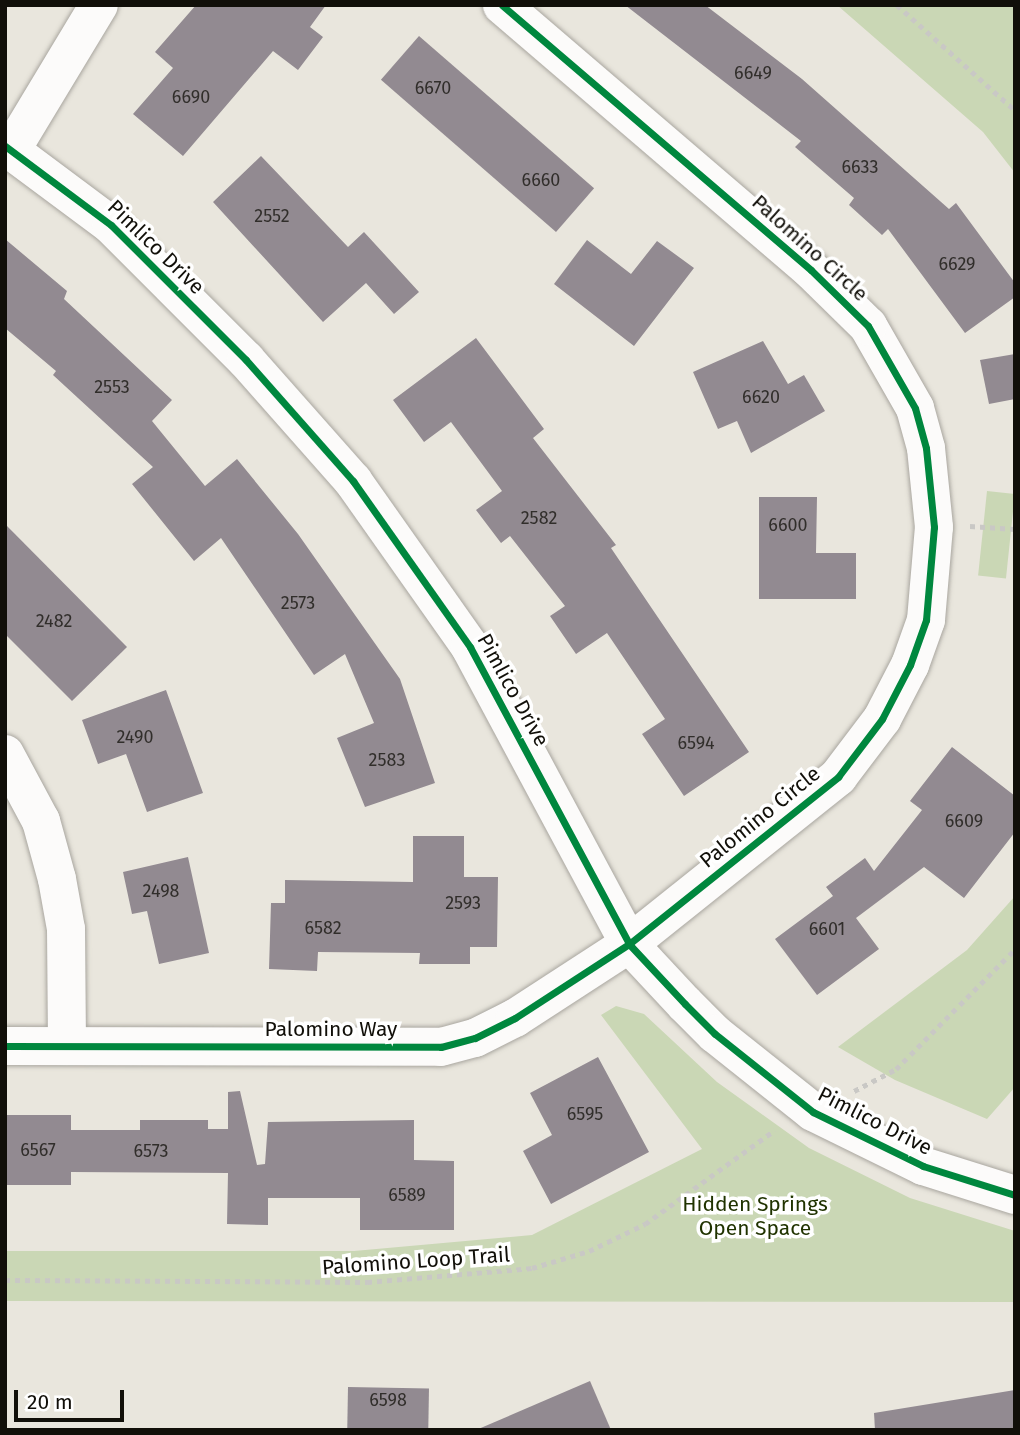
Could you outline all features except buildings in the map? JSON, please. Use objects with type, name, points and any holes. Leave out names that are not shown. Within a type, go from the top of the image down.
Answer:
[{"type":"street","points":[[9,148],[99,5]]},
{"type":"street","name":"Palomino Circle","points":[[502,5],[811,270],[869,326],[915,408],[926,448],[934,527],[926,620],[910,665],[882,719],[838,777],[629,944]]},
{"type":"street","name":"Pimlico Drive","points":[[9,148],[111,225],[254,369],[353,481],[470,647],[629,944],[715,1034],[813,1112],[923,1166],[1015,1195]]},
{"type":"street","points":[[5,754],[41,821],[57,879],[66,929],[67,1046]]},
{"type":"street","name":"Palomino Way","points":[[5,1046],[441,1047],[475,1038],[514,1018],[629,944]]},
{"type":"path","points":[[897,5],[1015,110]]},
{"type":"path","points":[[959,526],[1015,529]]},
{"type":"path","points":[[866,1085],[896,1069],[1015,949]]},
{"type":"green space","points":[[837,5],[1015,5],[1015,173],[983,132]]},
{"type":"green space","points":[[987,491],[1015,494],[1006,578],[978,576]]},
{"type":"green space","points":[[1015,896],[1015,1087],[987,1119],[895,1080],[838,1047],[967,950]]},
{"type":"green space","name":"Hidden Springs Open Space","points":[[616,1006],[644,1014],[717,1082],[809,1148],[910,1198],[1015,1231],[1015,1302],[5,1301],[5,1251],[354,1251],[532,1235],[702,1149],[601,1015]]},
{"type":"cycle path","points":[[5,1046],[441,1047],[475,1038],[515,1018],[629,944],[838,777],[882,719],[910,665],[926,620],[934,527],[926,448],[915,408],[868,326],[811,270],[502,5]]},
{"type":"cycle path","points":[[5,146],[111,225],[246,360],[353,481],[470,647],[629,944],[685,1004],[715,1034],[813,1112],[923,1166],[1015,1195]]}]
